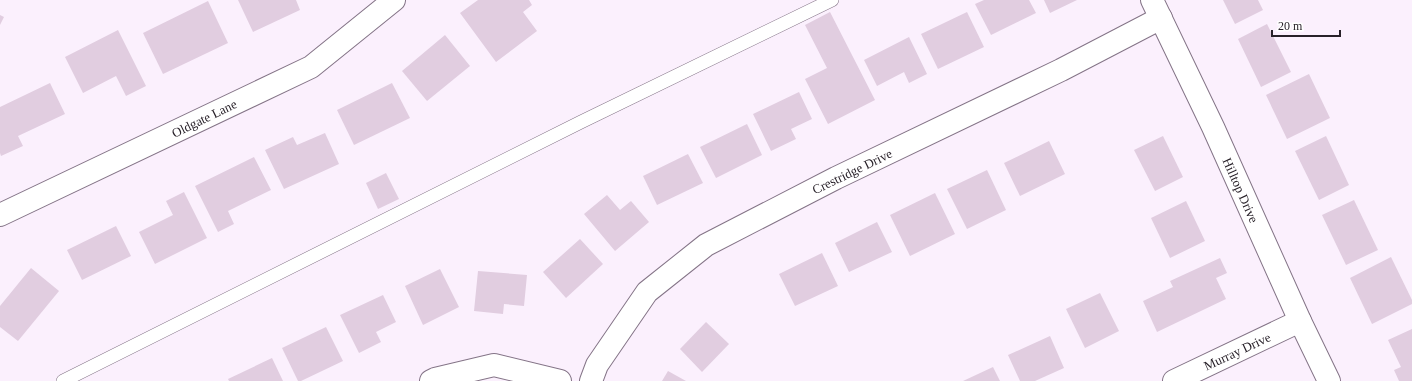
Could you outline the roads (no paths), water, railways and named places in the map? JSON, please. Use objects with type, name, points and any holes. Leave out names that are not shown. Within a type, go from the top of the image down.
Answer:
[{"type":"street","name":"Oldgate Lane","points":[[0,215],[311,67],[394,0]]},
{"type":"street","name":"Hilltop Drive","points":[[1156,9],[1213,127],[1300,321],[1329,381]]},
{"type":"street","name":"Crestridge Drive","points":[[591,381],[597,364],[647,292],[706,245],[836,178],[1061,70],[1156,9]]},
{"type":"street","name":"Murray Drive","points":[[1174,381],[1300,321]]},
{"type":"street","points":[[431,381],[494,365],[560,381]]},
{"type":"lane","points":[[63,381],[582,122],[832,0]]}]
